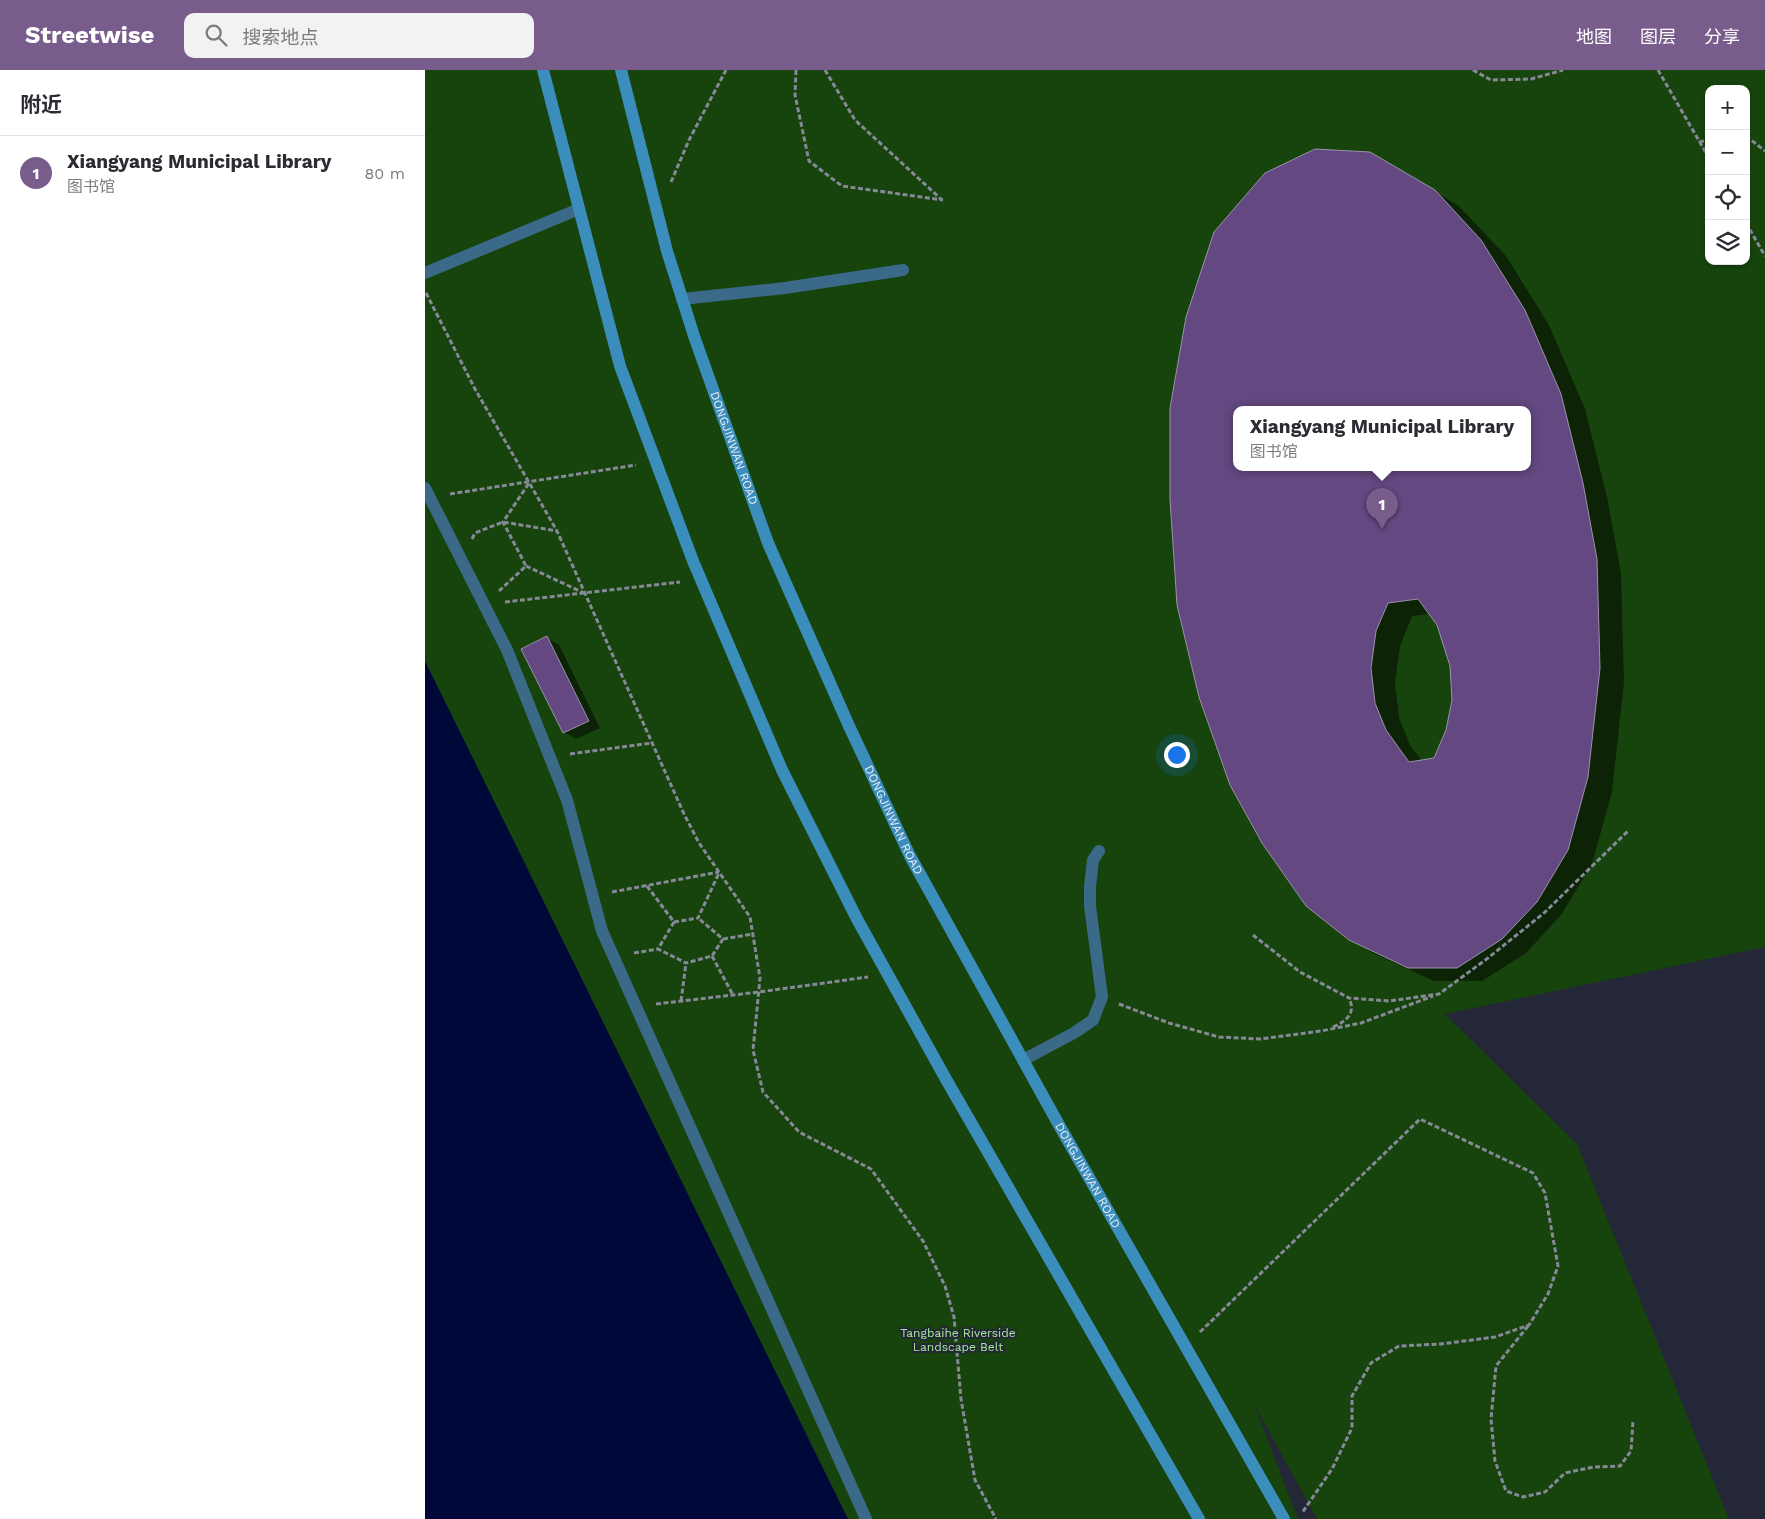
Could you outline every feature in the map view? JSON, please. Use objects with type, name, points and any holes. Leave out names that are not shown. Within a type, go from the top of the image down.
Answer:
[{"type":"main road","points":[[543,70],[620,366],[701,579],[782,770],[857,919],[887,974],[1199,1519]]},
{"type":"main road","name":"DONGJINWAN ROAD","points":[[621,70],[667,251],[695,339],[768,543],[849,726],[910,856],[1023,1060],[1284,1519]]},
{"type":"street","points":[[425,273],[579,209]]},
{"type":"street","points":[[682,300],[785,288],[903,270]]},
{"type":"street","points":[[427,492],[507,650],[567,800],[602,930],[866,1519]]},
{"type":"street","points":[[1023,1060],[1074,1033],[1093,1020],[1102,997],[1090,896],[1093,860],[1099,851]]},
{"type":"path","points":[[657,212],[689,140],[726,70]]},
{"type":"path","points":[[796,70],[795,95],[809,160],[842,186],[943,200],[855,120],[825,70]]},
{"type":"path","points":[[1473,70],[1491,80],[1531,79],[1563,70]]},
{"type":"path","points":[[1657,70],[1705,152]]},
{"type":"path","points":[[1750,139],[1765,151]]},
{"type":"path","points":[[1699,142],[1705,141]]},
{"type":"path","points":[[1750,230],[1765,256]]},
{"type":"path","points":[[425,292],[475,389],[557,531],[684,814],[699,843],[750,917],[760,978],[753,1050],[763,1092],[799,1132],[871,1169],[923,1241],[945,1286],[953,1317],[961,1399],[975,1480],[996,1519]]},
{"type":"path","points":[[427,492],[529,483],[656,462]]},
{"type":"path","points":[[503,522],[529,483]]},
{"type":"path","points":[[503,522],[526,566],[585,593]]},
{"type":"path","points":[[461,559],[475,533],[503,522],[557,531]]},
{"type":"path","points":[[484,605],[526,566]]},
{"type":"path","points":[[484,605],[701,579]]},
{"type":"path","points":[[550,757],[652,742]]},
{"type":"path","points":[[1102,997],[1169,1024],[1219,1037],[1260,1039],[1361,1024],[1439,994],[1544,913],[1628,831]]},
{"type":"path","points":[[592,896],[719,872]]},
{"type":"path","points":[[698,918],[719,872]]},
{"type":"path","points":[[647,886],[674,922]]},
{"type":"path","points":[[698,918],[674,922],[658,949],[686,963],[712,956],[723,940],[753,934]]},
{"type":"path","points":[[698,918],[723,940]]},
{"type":"path","points":[[1253,935],[1300,972],[1349,998],[1389,1001],[1439,994]]},
{"type":"path","points":[[712,956],[733,995]]},
{"type":"path","points":[[681,1001],[686,963]]},
{"type":"path","points":[[636,1006],[759,992],[887,974]]},
{"type":"path","points":[[1327,1030],[1343,1022],[1351,1013],[1352,1005],[1349,998]]},
{"type":"path","points":[[1185,1346],[1420,1119],[1533,1173],[1545,1193],[1558,1266],[1548,1294],[1529,1325],[1495,1366],[1491,1419],[1495,1461],[1506,1491],[1523,1497],[1545,1492],[1565,1473],[1594,1467],[1619,1466],[1631,1451],[1633,1421]]},
{"type":"path","points":[[1298,1519],[1332,1469],[1352,1428],[1352,1396],[1371,1363],[1399,1346],[1441,1344],[1495,1337],[1529,1325]]},
{"type":"green space","name":"Tangbaihe Riverside Landscape Belt","points":[[425,70],[1765,70],[1765,947],[1445,1014],[1577,1144],[1729,1519],[1317,1519],[1254,1404],[1298,1519],[848,1519],[425,663]]},
{"type":"shaded area","points":[[425,661],[848,1519],[425,1519]]},
{"type":"building","points":[[1315,149],[1370,152],[1435,190],[1481,240],[1525,310],[1561,394],[1583,483],[1597,559],[1600,668],[1588,777],[1568,850],[1537,902],[1502,939],[1457,968],[1408,968],[1349,940],[1306,906],[1262,843],[1230,785],[1199,697],[1177,605],[1170,499],[1170,408],[1186,317],[1214,232],[1265,173]],"holes":[[[1418,599],[1437,625],[1450,666],[1452,700],[1446,730],[1434,758],[1409,762],[1386,730],[1375,703],[1371,668],[1376,631],[1388,603]]]},
{"type":"building","points":[[547,636],[589,721],[563,733],[521,649]]},
{"type":"place","name":"Xiangyang Municipal Library","points":[[1382,529]]}]
